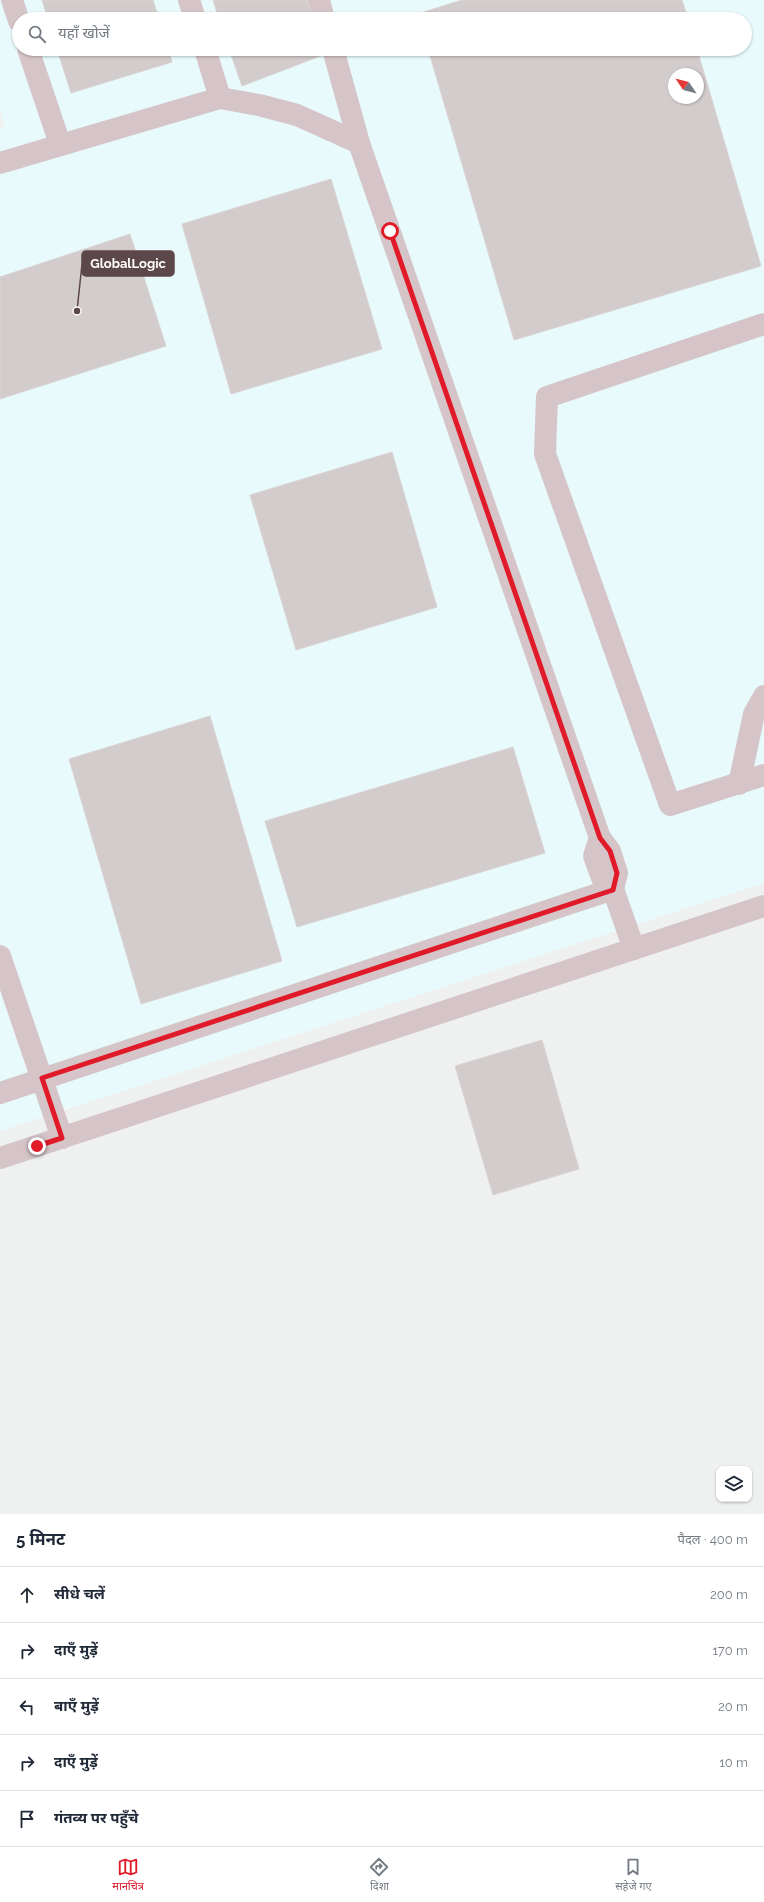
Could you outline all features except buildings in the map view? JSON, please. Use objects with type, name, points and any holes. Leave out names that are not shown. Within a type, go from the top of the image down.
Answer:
[{"type":"street","points":[[12,0],[16,12]]},
{"type":"street","points":[[190,0],[193,12]]},
{"type":"street","points":[[319,0],[322,12]]},
{"type":"street","points":[[30,56],[60,144]]},
{"type":"street","points":[[207,56],[220,98]]},
{"type":"street","points":[[335,56],[359,143],[600,838],[610,851],[617,873],[613,890],[634,949]]},
{"type":"street","points":[[0,163],[60,144],[220,98],[259,105],[297,115],[359,143]]},
{"type":"street","points":[[764,324],[547,397],[545,454],[670,805],[764,776]]},
{"type":"street","points":[[739,784],[754,714],[764,696]]},
{"type":"street","points":[[0,1093],[613,890]]},
{"type":"street","points":[[0,1158],[764,906]]},
{"type":"street","points":[[0,956],[62,1138]]},
{"type":"shaded area","points":[[0,0],[764,0],[764,883],[0,1131],[0,127],[5,126],[0,109]]},
{"type":"place","name":"GlobalLogic","points":[[77,311]]},
{"type":"route","points":[[37,1146],[62,1138],[42,1078],[613,890],[617,873],[610,851],[600,838],[390,231]]}]
